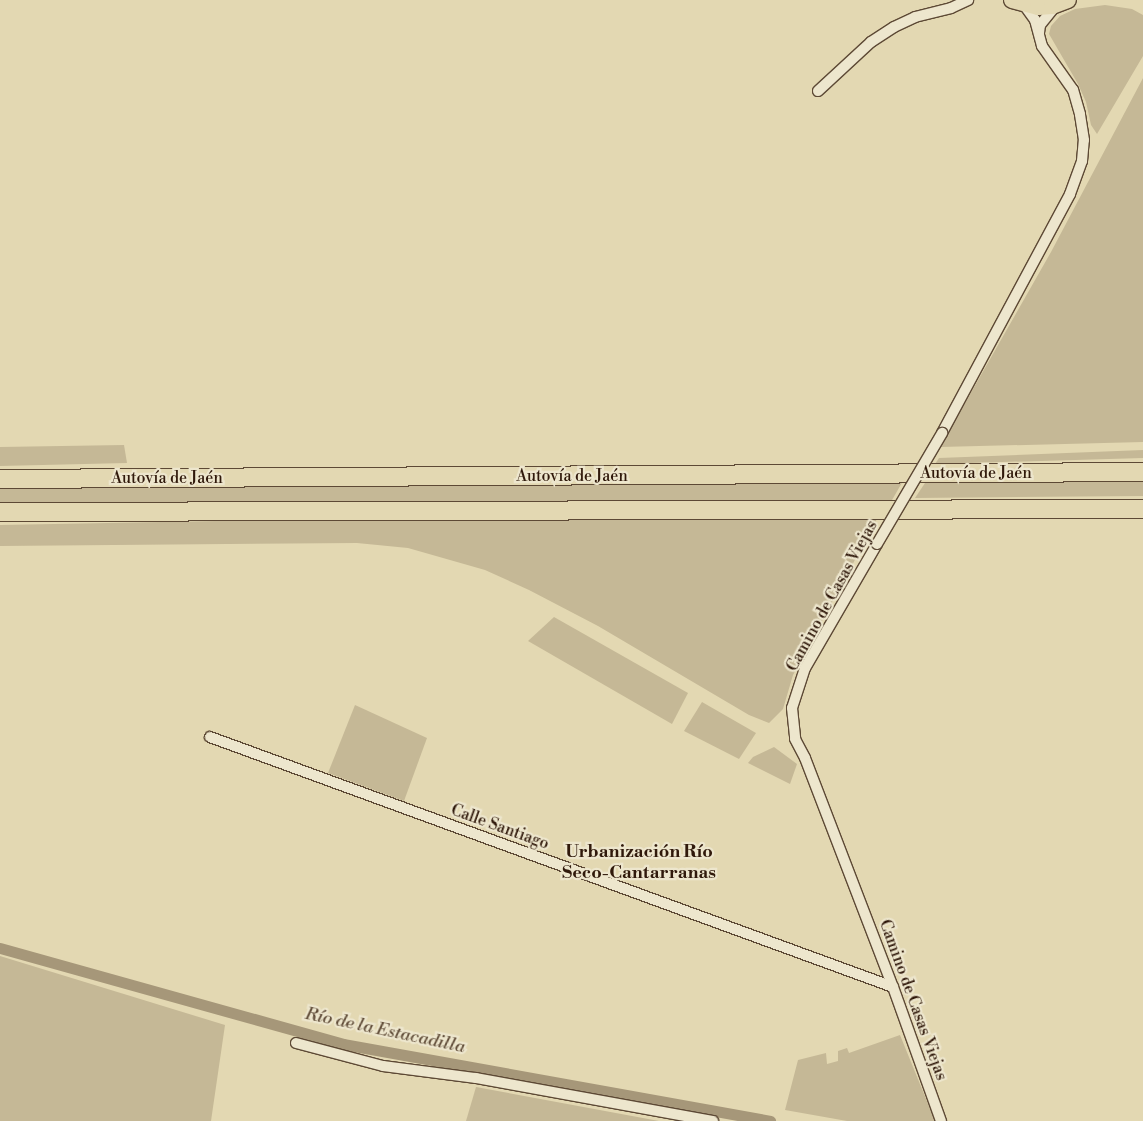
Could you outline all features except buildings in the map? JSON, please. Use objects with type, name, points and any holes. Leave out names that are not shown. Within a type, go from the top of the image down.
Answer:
[{"type":"highway","points":[[1018,2],[1038,7],[1066,2]]},
{"type":"highway","name":"Autovía de Jaén","points":[[0,479],[1143,472]]},
{"type":"highway","name":"Autovía de Jaén","points":[[0,512],[1143,510]]},
{"type":"street","points":[[818,91],[870,42],[894,26],[915,17],[951,8],[967,0]]},
{"type":"street","name":"Camino de Casas Viejas","points":[[941,1121],[893,987],[805,758],[795,739],[792,708],[805,668],[942,433],[1070,194],[1082,161],[1084,140],[1080,114],[1073,90],[1042,46],[1032,16],[1018,2]]},
{"type":"street","points":[[1039,34],[1040,25],[1066,2]]},
{"type":"street","name":"Calle Santiago","points":[[210,737],[893,987]]},
{"type":"street","points":[[296,1043],[383,1066],[476,1078],[713,1121]]},
{"type":"shaded area","points":[[1105,5],[1132,9],[1143,15],[1143,56],[1097,134],[1091,125],[1086,102],[1078,84],[1049,34],[1051,26],[1060,16],[1075,9]]},
{"type":"shaded area","points":[[1143,78],[1143,442],[940,447],[1051,252]]},
{"type":"shaded area","points":[[124,445],[127,463],[0,466],[0,447]]},
{"type":"shaded area","points":[[1143,450],[1143,458],[935,464],[939,458]]},
{"type":"shaded area","points":[[1143,478],[1143,496],[915,498],[927,480]]},
{"type":"shaded area","points":[[903,481],[892,500],[0,505],[0,486]]},
{"type":"shaded area","points":[[878,517],[793,675],[783,709],[769,723],[749,715],[598,626],[529,590],[485,570],[408,548],[357,543],[0,546],[0,525],[265,520]]},
{"type":"shaded area","points":[[554,617],[688,693],[672,724],[528,641]]},
{"type":"shaded area","points":[[702,702],[756,733],[739,759],[684,731]]},
{"type":"shaded area","points":[[355,705],[427,738],[404,801],[328,773]]},
{"type":"shaded area","points":[[774,747],[797,764],[790,784],[748,763],[753,757]]},
{"type":"shaded area","points":[[0,956],[225,1025],[211,1121],[0,1121]]},
{"type":"shaded area","points":[[900,1035],[935,1121],[847,1121],[785,1110],[798,1060],[826,1053],[827,1064],[838,1061],[838,1051],[847,1048],[849,1053]]},
{"type":"shaded area","points":[[476,1087],[659,1121],[466,1121]]},
{"type":"waterway","name":"Río de la Estacadilla","points":[[0,948],[343,1044],[770,1121]]},
{"type":"district","name":"Urbanización Río Seco-Cantarranas","points":[[639,863]]}]
